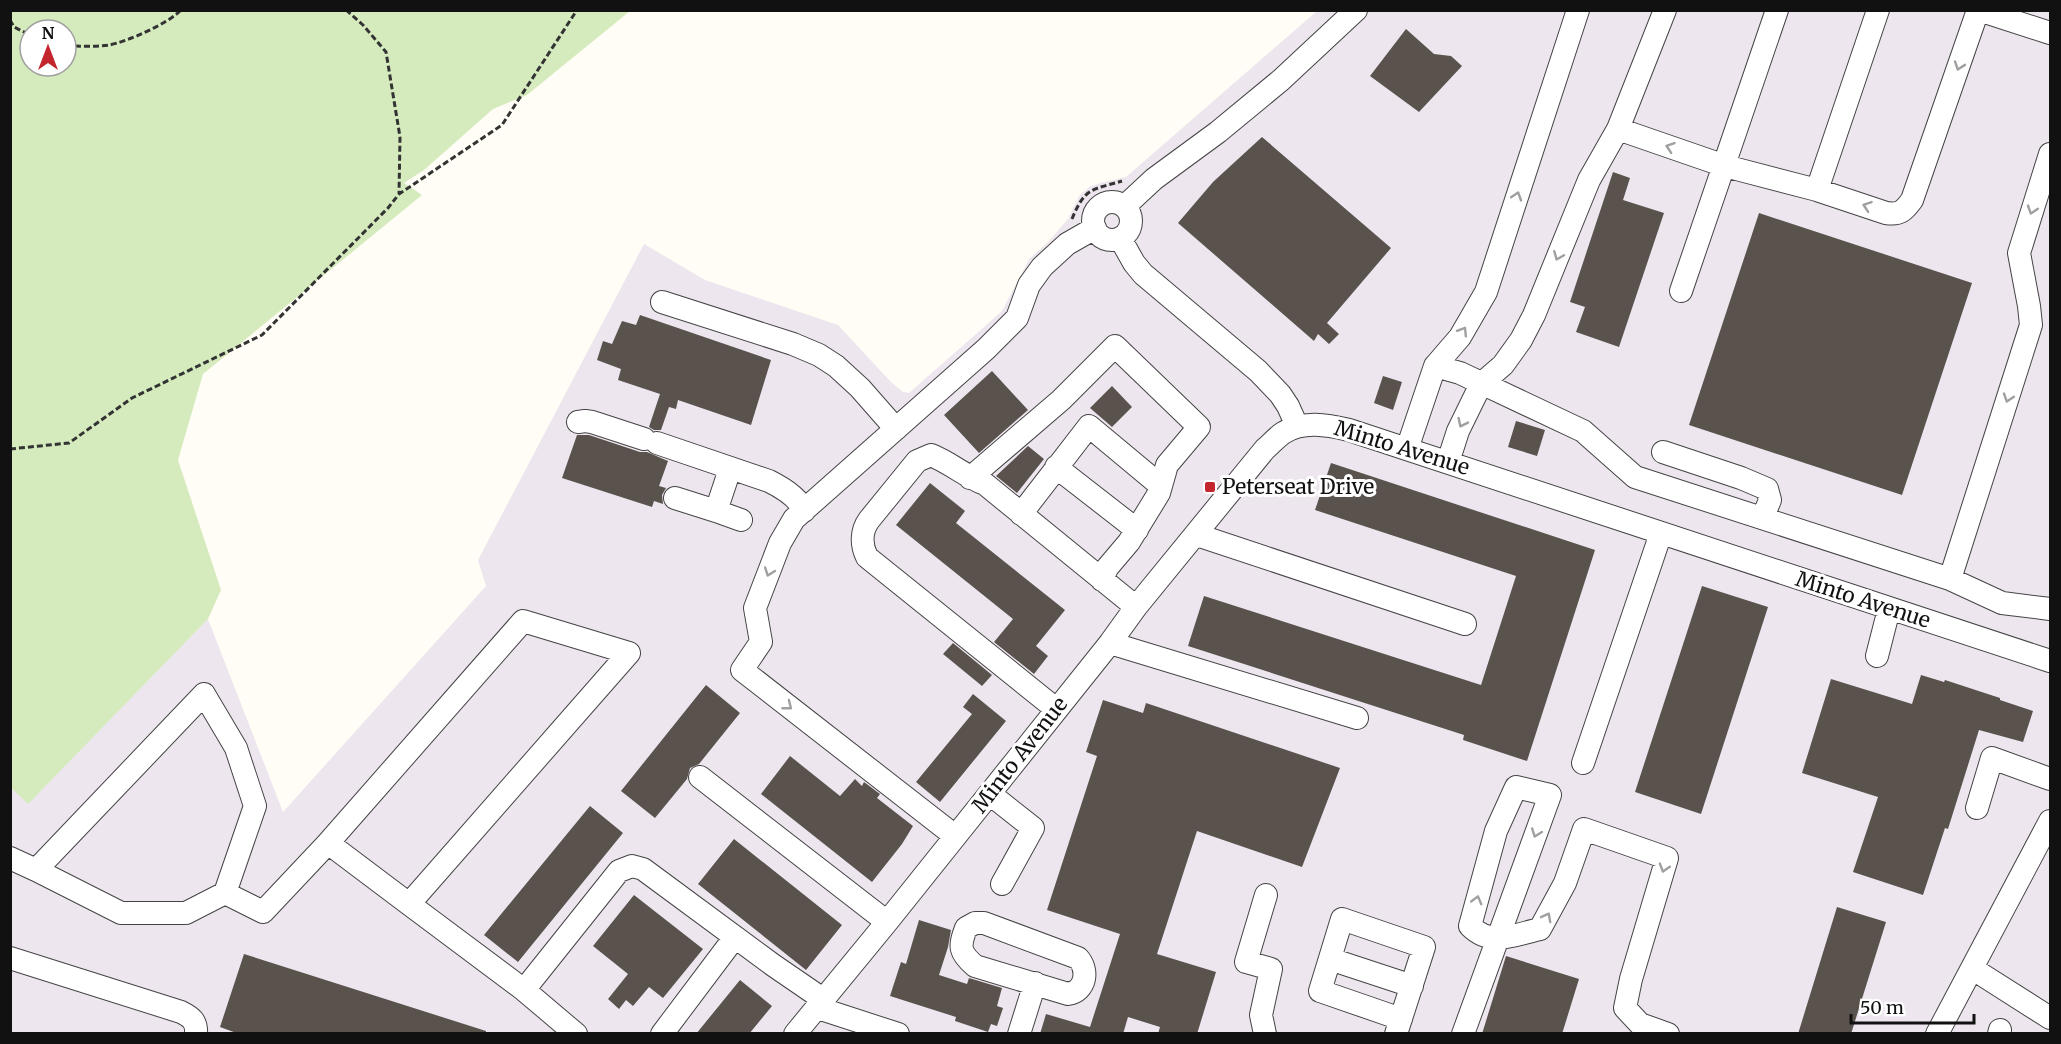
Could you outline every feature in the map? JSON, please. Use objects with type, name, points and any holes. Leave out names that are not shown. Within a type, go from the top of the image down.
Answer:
[{"type":"street","points":[[1125,206],[1154,179],[1218,132],[1281,80],[1356,10]]},
{"type":"street","points":[[1407,449],[1435,366],[1460,337],[1486,292],[1578,10]]},
{"type":"street","points":[[1448,462],[1458,431],[1481,384],[1503,365],[1521,340],[1534,315],[1589,180],[1618,129],[1665,10]]},
{"type":"street","points":[[1682,291],[1777,10]]},
{"type":"street","points":[[1817,190],[1878,10]]},
{"type":"street","points":[[1618,129],[1725,166],[1817,190],[1895,214],[1902,212],[1912,200],[1979,10],[2050,33]]},
{"type":"street","points":[[1950,579],[2031,325],[2019,253],[2050,154]]},
{"type":"street","points":[[1113,202],[1125,206],[1131,217],[1131,224],[1125,235],[1114,240],[1103,237],[1095,228],[1094,216],[1101,206],[1113,202]]},
{"type":"street","points":[[956,836],[742,670],[762,642],[755,608],[780,543],[799,515],[986,349],[1017,318],[1029,285],[1042,267],[1067,244],[1095,228]]},
{"type":"street","points":[[1120,238],[1143,274],[1270,382],[1288,406],[1297,426]]},
{"type":"street","points":[[662,302],[793,344],[819,355],[836,366],[860,388],[896,429]]},
{"type":"street","points":[[970,478],[1061,400],[1115,346],[1199,427],[1167,465],[1159,493],[1137,530],[1107,568],[1102,580]]},
{"type":"street","points":[[1435,366],[1460,373],[1583,431],[1635,477],[1950,579],[2001,603],[2048,603]]},
{"type":"street","points":[[578,422],[592,422],[778,486],[802,506],[799,515]]},
{"type":"street","name":"Minto Avenue","points":[[795,1034],[1265,449],[1282,433],[1297,426],[1324,424],[1349,430],[2050,661]]},
{"type":"street","points":[[1021,514],[1089,426],[1161,486]]},
{"type":"street","points":[[1663,453],[1741,478],[1767,489],[1770,500],[1763,517]]},
{"type":"street","points":[[1056,709],[867,557],[862,544],[865,525],[917,461],[931,455],[945,460],[970,478],[986,484],[1136,607]]},
{"type":"street","points":[[1056,467],[1137,530]]},
{"type":"street","points":[[716,511],[730,469]]},
{"type":"street","points":[[675,498],[741,520]]},
{"type":"street","points":[[1583,763],[1661,533]]},
{"type":"street","points":[[1197,535],[1465,624]]},
{"type":"street","points":[[1877,656],[1889,609]]},
{"type":"street","points":[[225,893],[263,912],[325,847],[523,621],[629,653],[414,908]]},
{"type":"street","points":[[1110,642],[1357,718]]},
{"type":"street","points":[[10,858],[121,913],[186,913],[225,893],[255,806],[236,748],[204,694],[36,870]]},
{"type":"street","points":[[1977,808],[1992,758],[2050,779]]},
{"type":"street","points":[[700,777],[887,922]]},
{"type":"street","points":[[1463,1034],[1497,940],[1550,795],[1516,787],[1496,831],[1470,926],[1478,934],[1497,940],[1540,929],[1565,882],[1584,829],[1667,858],[1625,1008],[1640,1024],[1668,1034]]},
{"type":"street","points":[[990,794],[1033,828],[1002,884]]},
{"type":"street","points":[[1937,1034],[1972,969],[2044,848],[2050,821]]},
{"type":"street","points":[[325,847],[414,908],[524,990],[576,1034]]},
{"type":"street","points":[[325,847],[557,1034]]},
{"type":"street","points":[[524,990],[619,871],[632,866],[643,869],[821,1004],[898,1034]]},
{"type":"street","points":[[1265,1034],[1261,1015],[1271,969],[1246,962],[1266,895]]},
{"type":"street","points":[[1342,919],[1424,947],[1412,986],[1399,1026],[1320,991],[1342,919]]},
{"type":"street","points":[[975,923],[984,923],[1071,954],[1082,963],[1083,982],[1076,993],[1068,994],[1035,983],[975,966],[963,956],[961,949],[966,928],[975,923]]},
{"type":"street","points":[[662,1034],[735,937]]},
{"type":"street","points":[[10,958],[181,1012],[192,1018],[196,1024],[196,1034]]},
{"type":"street","points":[[1330,959],[1412,986]]},
{"type":"street","points":[[1972,969],[2050,1018]]},
{"type":"street","points":[[1019,1034],[1035,983]]},
{"type":"path","points":[[78,46],[111,45],[156,27],[182,10]]},
{"type":"path","points":[[346,10],[363,25],[386,52],[400,137],[399,194]]},
{"type":"path","points":[[10,449],[69,443],[132,398],[262,335],[388,208],[399,194],[502,124],[577,10]]},
{"type":"shaded area","points":[[1317,11],[2050,11],[2050,1033],[11,1033],[10,787],[28,803],[208,619],[283,812],[486,586],[478,560],[644,244],[705,280],[838,325],[891,382],[903,392],[909,393],[1002,311],[1029,259],[1068,219],[1079,196],[1089,187],[1126,177]]},
{"type":"green space","points":[[10,11],[630,11],[527,95],[493,109],[424,170],[404,183],[422,195],[203,374],[178,460],[221,590],[208,619],[28,804],[10,787]]},
{"type":"building","points":[[1406,29],[1434,54],[1451,56],[1462,66],[1419,112],[1370,76]]},
{"type":"building","points":[[1262,137],[1391,248],[1327,323],[1339,334],[1329,344],[1318,334],[1314,341],[1178,223],[1213,182]]},
{"type":"building","points":[[1613,172],[1630,178],[1623,200],[1664,213],[1619,347],[1576,332],[1585,307],[1570,302]]},
{"type":"building","points":[[1759,213],[1972,283],[1902,495],[1689,425]]},
{"type":"building","points":[[640,315],[771,360],[751,425],[678,400],[676,409],[669,407],[661,430],[649,427],[660,394],[618,380],[621,369],[597,360],[603,341],[612,344],[622,321],[636,325]]},
{"type":"building","points":[[992,371],[1028,410],[979,453],[944,415]]},
{"type":"building","points":[[1383,376],[1402,382],[1393,410],[1374,403]]},
{"type":"building","points":[[1112,386],[1132,407],[1112,427],[1090,408]]},
{"type":"building","points":[[1516,421],[1545,430],[1537,456],[1508,447]]},
{"type":"building","points":[[577,435],[589,435],[640,452],[647,452],[668,461],[659,486],[666,488],[662,495],[663,504],[654,501],[652,507],[562,478]]},
{"type":"building","points":[[1028,446],[1044,459],[1017,493],[996,476]]},
{"type":"building","points":[[1331,463],[1595,550],[1527,761],[1463,740],[1464,735],[1188,646],[1204,596],[1481,685],[1516,576],[1315,510]]},
{"type":"building","points":[[930,483],[965,511],[956,523],[1065,610],[1036,646],[1048,656],[1034,674],[994,642],[1013,619],[896,525]]},
{"type":"building","points":[[1702,586],[1768,607],[1701,814],[1635,792]]},
{"type":"building","points":[[953,643],[992,675],[982,686],[943,654]]},
{"type":"building","points":[[1921,675],[1944,682],[1945,680],[2033,711],[2023,742],[1979,730],[1948,829],[1945,828],[1923,895],[1853,872],[1878,797],[1802,773],[1831,679],[1912,704]]},
{"type":"building","points":[[706,685],[740,713],[699,764],[690,768],[687,779],[655,818],[621,791]]},
{"type":"building","points":[[973,694],[1006,721],[940,802],[916,782],[972,714],[963,707]]},
{"type":"building","points":[[1103,700],[1143,713],[1146,703],[1340,768],[1302,867],[1197,831],[1157,954],[1216,972],[1197,1034],[1158,1034],[1160,1027],[1128,1017],[1123,1034],[1040,1034],[1046,1014],[1090,1027],[1120,934],[1047,910],[1097,756],[1086,752]]},
{"type":"building","points":[[790,756],[840,796],[855,779],[862,786],[864,782],[880,794],[877,798],[913,826],[872,882],[761,794]]},
{"type":"building","points":[[590,806],[623,833],[518,962],[484,935]]},
{"type":"building","points":[[734,839],[842,925],[806,970],[698,884]]},
{"type":"building","points":[[634,895],[703,949],[663,998],[649,987],[633,1006],[626,1000],[619,1009],[608,999],[628,974],[593,946]]},
{"type":"building","points":[[1837,907],[1886,922],[1851,1034],[1798,1034]]},
{"type":"building","points":[[919,920],[951,930],[939,975],[967,984],[969,978],[1002,988],[997,1006],[1003,1008],[997,1026],[991,1024],[988,1032],[955,1021],[956,1017],[890,996],[901,962],[906,964]]},
{"type":"building","points":[[244,954],[486,1031],[486,1034],[239,1034],[220,1027]]},
{"type":"building","points":[[1506,956],[1579,979],[1562,1034],[1482,1034]]},
{"type":"building","points":[[740,980],[772,1006],[749,1034],[696,1034]]},
{"type":"place","name":"Peterseat Drive","points":[[1210,487]]}]
